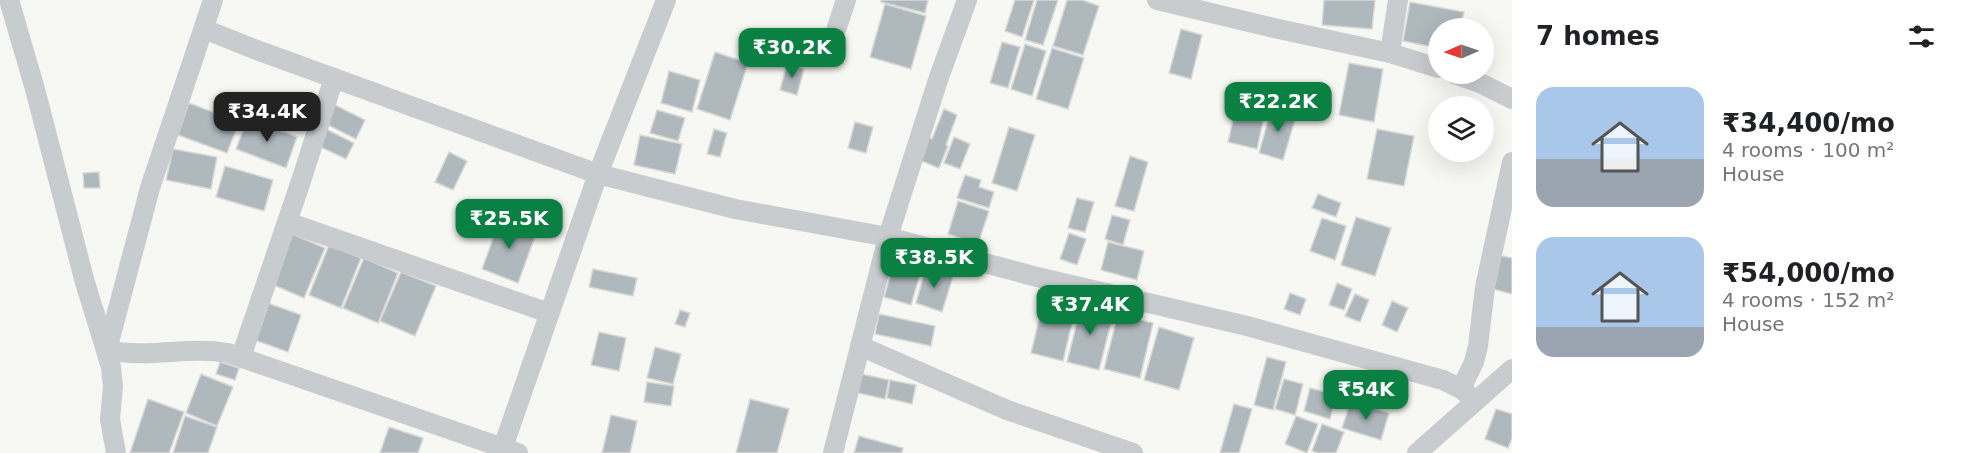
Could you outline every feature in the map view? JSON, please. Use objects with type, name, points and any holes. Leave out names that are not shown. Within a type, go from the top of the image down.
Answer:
[{"type":"street","points":[[9,0],[35,88],[84,279],[113,375],[110,420],[116,453]]},
{"type":"street","points":[[107,350],[150,188],[213,0]]},
{"type":"street","points":[[107,350],[132,354],[209,350],[241,357],[462,432],[507,452],[549,313],[598,174],[666,0]]},
{"type":"street","points":[[837,27],[846,0]]},
{"type":"street","points":[[833,453],[888,237],[938,80],[967,0]]},
{"type":"street","points":[[1158,0],[1390,53],[1428,65]]},
{"type":"street","points":[[1390,53],[1398,0]]},
{"type":"street","points":[[204,29],[598,174],[735,209],[888,237],[1033,276],[1258,329],[1443,380],[1461,389],[1476,401]]},
{"type":"street","points":[[241,357],[334,78]]},
{"type":"street","points":[[1482,84],[1512,99]]},
{"type":"street","points":[[1461,389],[1474,362],[1478,346],[1485,287],[1512,162]]},
{"type":"street","points":[[287,222],[549,313]]},
{"type":"street","points":[[860,346],[1007,410],[1133,453]]},
{"type":"street","points":[[1417,453],[1512,369]]},
{"type":"building","points":[[881,0],[928,0],[925,13],[881,2]]},
{"type":"building","points":[[1015,0],[1034,0],[1022,37],[1005,31]]},
{"type":"building","points":[[1037,0],[1058,0],[1043,45],[1025,40]]},
{"type":"building","points":[[1067,0],[1082,0],[1099,6],[1083,55],[1053,46]]},
{"type":"building","points":[[1324,0],[1375,0],[1372,29],[1322,25]]},
{"type":"building","points":[[1410,2],[1464,12],[1462,18],[1428,18],[1428,46],[1403,41]]},
{"type":"building","points":[[885,4],[926,16],[911,69],[870,57]]},
{"type":"building","points":[[1181,29],[1202,35],[1191,79],[1169,73]]},
{"type":"building","points":[[1002,42],[1020,47],[1008,88],[990,83]]},
{"type":"building","points":[[1025,44],[1046,51],[1032,96],[1011,89]]},
{"type":"building","points":[[1052,48],[1084,58],[1068,109],[1036,99]]},
{"type":"building","points":[[715,52],[748,63],[730,120],[697,109]]},
{"type":"building","points":[[1349,63],[1383,69],[1374,122],[1339,115]]},
{"type":"building","points":[[787,64],[804,69],[797,95],[780,90]]},
{"type":"building","points":[[669,71],[700,80],[692,112],[661,103]]},
{"type":"building","points":[[189,103],[239,122],[227,153],[178,135]]},
{"type":"building","points":[[333,104],[365,120],[356,139],[324,123]]},
{"type":"building","points":[[1236,106],[1265,112],[1257,149],[1228,142]]},
{"type":"building","points":[[1272,106],[1297,113],[1283,160],[1259,153]]},
{"type":"building","points":[[944,109],[957,115],[939,168],[919,160],[928,137],[932,139]]},
{"type":"building","points":[[657,110],[685,118],[678,141],[650,133]]},
{"type":"building","points":[[248,118],[297,137],[286,168],[236,149]]},
{"type":"building","points":[[855,122],[873,127],[866,153],[848,148]]},
{"type":"building","points":[[322,127],[354,143],[346,159],[314,144]]},
{"type":"building","points":[[1009,127],[1035,135],[1017,191],[992,183]]},
{"type":"building","points":[[714,129],[727,133],[720,157],[707,154]]},
{"type":"building","points":[[1377,129],[1414,136],[1404,186],[1367,179]]},
{"type":"building","points":[[640,135],[682,144],[675,174],[634,165]]},
{"type":"building","points":[[954,137],[970,144],[960,169],[944,163]]},
{"type":"building","points":[[173,149],[217,157],[211,189],[166,180]]},
{"type":"building","points":[[449,152],[467,161],[453,190],[435,182]]},
{"type":"building","points":[[1130,156],[1148,162],[1134,211],[1115,206]]},
{"type":"building","points":[[225,166],[273,180],[264,211],[216,197]]},
{"type":"building","points":[[99,172],[100,188],[84,188],[83,173]]},
{"type":"building","points":[[965,175],[981,180],[979,187],[994,192],[989,208],[957,198]]},
{"type":"building","points":[[1318,194],[1341,203],[1336,217],[1312,208]]},
{"type":"building","points":[[1077,198],[1094,202],[1085,232],[1068,228]]},
{"type":"building","points":[[958,201],[989,211],[978,244],[948,234]]},
{"type":"building","points":[[506,204],[524,211],[519,224],[501,216]]},
{"type":"building","points":[[1112,215],[1130,220],[1123,245],[1105,239]]},
{"type":"building","points":[[501,217],[537,231],[518,283],[482,269]]},
{"type":"building","points":[[1356,217],[1391,228],[1375,276],[1341,265]]},
{"type":"building","points":[[1322,218],[1346,226],[1335,260],[1310,251]]},
{"type":"building","points":[[290,233],[325,248],[304,298],[269,283]]},
{"type":"building","points":[[1069,233],[1086,239],[1077,265],[1060,259]]},
{"type":"building","points":[[1108,242],[1144,251],[1137,280],[1101,270]]},
{"type":"building","points":[[329,245],[361,258],[341,308],[309,295]]},
{"type":"building","points":[[1493,254],[1512,258],[1512,294],[1485,287]]},
{"type":"building","points":[[896,256],[923,264],[911,305],[884,297]]},
{"type":"building","points":[[364,258],[398,273],[378,323],[343,308]]},
{"type":"building","points":[[926,267],[953,276],[942,312],[916,303]]},
{"type":"building","points":[[593,269],[637,278],[633,296],[589,287]]},
{"type":"building","points":[[401,272],[436,286],[415,336],[380,321]]},
{"type":"building","points":[[1337,283],[1352,289],[1344,310],[1329,305]]},
{"type":"building","points":[[1290,293],[1306,299],[1300,315],[1284,309]]},
{"type":"building","points":[[1355,294],[1369,300],[1360,322],[1345,316]]},
{"type":"building","points":[[1044,299],[1076,306],[1063,361],[1031,353]]},
{"type":"building","points":[[1392,301],[1408,308],[1397,332],[1382,325]]},
{"type":"building","points":[[265,302],[301,315],[288,352],[252,339]]},
{"type":"building","points":[[1082,303],[1114,311],[1099,370],[1067,362]]},
{"type":"building","points":[[680,310],[690,313],[685,327],[675,324]]},
{"type":"building","points":[[879,314],[935,326],[931,346],[875,334]]},
{"type":"building","points":[[1118,314],[1153,323],[1140,378],[1104,369]]},
{"type":"building","points":[[1159,327],[1194,338],[1179,390],[1144,380]]},
{"type":"building","points":[[599,332],[626,338],[619,371],[591,365]]},
{"type":"building","points":[[655,347],[681,354],[673,384],[647,378]]},
{"type":"building","points":[[1267,357],[1286,362],[1273,410],[1254,405]]},
{"type":"building","points":[[220,362],[239,368],[235,380],[216,374]]},
{"type":"building","points":[[201,374],[233,387],[217,426],[186,413]]},
{"type":"building","points":[[862,374],[889,380],[885,399],[858,393]]},
{"type":"building","points":[[1284,379],[1303,384],[1295,415],[1275,409]]},
{"type":"building","points":[[890,380],[916,385],[912,404],[887,398]]},
{"type":"building","points":[[647,382],[674,386],[671,406],[644,402]]},
{"type":"building","points":[[1310,388],[1336,395],[1330,419],[1304,411]]},
{"type":"building","points":[[148,399],[184,412],[169,453],[130,453]]},
{"type":"building","points":[[750,399],[789,409],[777,453],[736,453]]},
{"type":"building","points":[[1351,401],[1389,413],[1381,440],[1342,428]]},
{"type":"building","points":[[1234,404],[1252,409],[1239,453],[1220,453]]},
{"type":"building","points":[[1496,409],[1512,414],[1512,438],[1508,448],[1485,439]]},
{"type":"building","points":[[611,415],[637,421],[630,453],[602,453]]},
{"type":"building","points":[[185,416],[217,427],[208,453],[173,453]]},
{"type":"building","points":[[1296,416],[1318,424],[1307,453],[1285,444]]},
{"type":"building","points":[[1322,424],[1344,432],[1336,453],[1312,451]]},
{"type":"building","points":[[389,427],[423,438],[418,453],[380,453]]},
{"type":"building","points":[[859,436],[903,448],[902,453],[854,453]]}]
